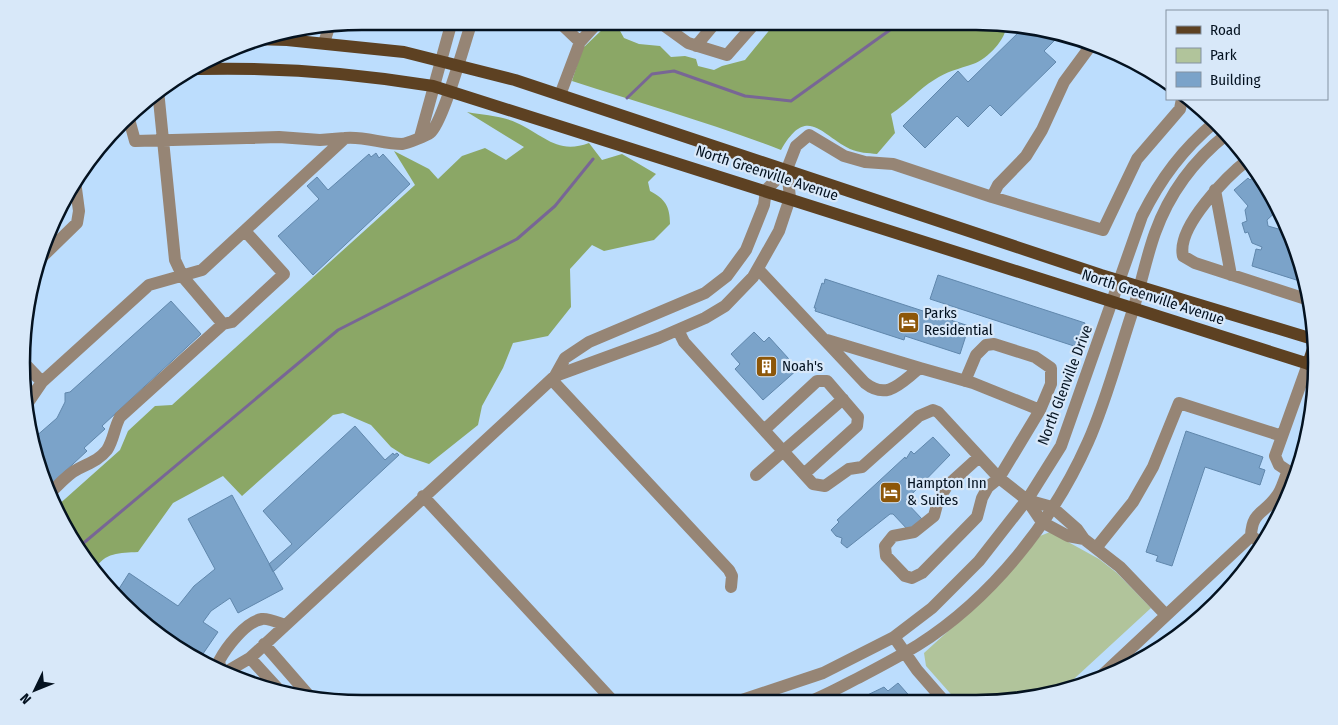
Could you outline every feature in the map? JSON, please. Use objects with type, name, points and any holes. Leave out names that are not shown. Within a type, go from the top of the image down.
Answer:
[{"type":"main road","name":"North Greenville Avenue","points":[[278,40],[324,43],[404,52],[515,80],[1120,281],[1307,337]]},
{"type":"main road","name":"North Greenville Avenue","points":[[208,68],[313,71],[376,76],[432,86],[766,190],[1308,364]]},
{"type":"street","points":[[420,137],[439,60],[449,30]]},
{"type":"street","points":[[130,124],[135,141],[162,139],[356,137],[402,144],[430,133],[438,122],[469,30]]},
{"type":"street","points":[[567,30],[580,42]]},
{"type":"street","points":[[560,95],[580,42],[591,30]]},
{"type":"street","points":[[670,30],[688,43],[727,55],[749,30]]},
{"type":"street","points":[[696,46],[709,30]]},
{"type":"street","points":[[324,43],[327,32]]},
{"type":"street","points":[[992,197],[998,185],[1026,156],[1042,130],[1064,82],[1088,50]]},
{"type":"street","points":[[159,100],[175,260],[183,277],[223,324]]},
{"type":"street","points":[[232,669],[250,658],[423,496],[554,378],[565,358],[590,342],[705,293],[727,276],[746,250],[764,205],[766,190],[787,169],[796,146],[810,135],[844,156],[865,162],[893,164],[992,197],[1103,230],[1137,160],[1180,109],[1181,102]]},
{"type":"street","name":"North Glenville Drive","points":[[757,695],[823,673],[894,637],[932,608],[979,561],[1027,500],[1061,446],[1142,216],[1154,191],[1184,149],[1210,126]]},
{"type":"street","points":[[32,396],[42,382],[149,285],[174,277],[183,277],[202,270],[345,138]]},
{"type":"street","points":[[825,695],[904,653],[943,628],[995,582],[1042,522],[1063,490],[1088,442],[1133,307],[1155,233],[1188,172],[1205,151],[1221,139]]},
{"type":"street","points":[[1242,165],[1214,190],[1198,213],[1182,250],[1183,256],[1188,260],[1231,275],[1302,297]]},
{"type":"street","points":[[554,378],[678,330],[725,306],[740,294],[758,269],[779,231],[790,198],[787,169]]},
{"type":"street","points":[[1214,190],[1231,275]]},
{"type":"street","points":[[50,249],[77,223],[79,210],[77,193]]},
{"type":"street","points":[[55,489],[77,469],[93,463],[106,451],[120,418],[223,324],[232,322],[284,274],[245,231]]},
{"type":"street","points":[[758,269],[865,383],[875,391],[884,392],[896,386],[920,368]]},
{"type":"street","points":[[678,330],[684,342],[813,484],[825,486],[831,484],[849,469],[862,467],[919,416],[933,410],[938,412],[998,478],[1027,500],[1042,522],[1068,536],[1084,539]]},
{"type":"street","points":[[825,340],[965,381],[1040,410]]},
{"type":"street","points":[[965,381],[976,355],[986,345],[994,344],[1035,357],[1051,368],[1051,384],[1040,410],[998,478],[988,487],[982,498],[977,517],[950,547],[919,575],[912,578],[904,576],[886,556],[885,546],[888,541],[893,536],[914,532],[934,516],[938,501],[947,486],[979,457]]},
{"type":"street","points":[[30,370],[42,382]]},
{"type":"street","points":[[1290,468],[1279,465],[1275,456],[1307,374]]},
{"type":"street","points":[[554,378],[728,570],[732,576],[731,587]]},
{"type":"street","points":[[764,430],[817,381],[827,381],[858,417],[857,426],[804,474]]},
{"type":"street","points":[[756,475],[843,399]]},
{"type":"street","points":[[1096,548],[1134,502],[1153,467],[1179,403],[1282,436]]},
{"type":"street","points":[[1111,666],[1251,536],[1252,524],[1258,513],[1276,497],[1286,482]]},
{"type":"street","points":[[423,496],[608,695]]},
{"type":"street","points":[[1027,500],[1052,507],[1077,529],[1084,539],[1120,567],[1166,614]]},
{"type":"street","points":[[1251,536],[1256,540]]},
{"type":"street","points":[[220,663],[226,647],[250,624],[262,619],[285,625]]},
{"type":"street","points":[[894,637],[904,653],[939,695]]},
{"type":"street","points":[[264,644],[305,690]]},
{"type":"street","points":[[250,658],[273,683]]},
{"type":"green space","points":[[602,30],[620,30],[624,38],[639,44],[660,46],[671,57],[685,56],[696,59],[698,66],[714,70],[745,60],[769,30],[976,30],[1005,32],[1000,42],[984,58],[939,77],[891,114],[895,133],[877,154],[850,149],[822,131],[807,126],[799,128],[790,136],[781,150],[703,122],[572,81],[582,49]]},
{"type":"green space","points":[[467,112],[499,117],[511,121],[559,145],[568,147],[589,143],[602,160],[622,154],[656,174],[648,182],[650,191],[666,204],[670,224],[654,240],[604,251],[592,245],[570,269],[571,307],[548,336],[513,343],[503,368],[482,406],[478,425],[429,464],[405,456],[391,447],[371,425],[343,413],[333,415],[242,496],[223,476],[173,503],[138,552],[119,553],[108,557],[99,565],[86,547],[61,503],[120,450],[128,431],[155,406],[172,405],[415,185],[394,151],[429,169],[438,179],[462,156],[485,148],[506,160],[524,147]]},
{"type":"green space","points":[[1050,532],[1099,559],[1117,573],[1151,608],[1072,680],[1040,689],[1019,692],[952,695],[926,666],[924,653],[999,585],[1040,536]]},
{"type":"building","points":[[1018,33],[1055,40],[1044,51],[1056,62],[1001,116],[990,105],[968,127],[957,116],[925,148],[903,126],[958,71],[968,82]]},
{"type":"building","points":[[376,153],[379,158],[383,154],[410,184],[313,275],[278,236],[319,199],[307,186],[317,177],[328,190],[369,154],[371,157]]},
{"type":"building","points":[[1248,178],[1250,180],[1252,178],[1273,214],[1267,220],[1268,226],[1281,230],[1298,280],[1252,266],[1256,249],[1261,250],[1262,247],[1252,243],[1248,232],[1245,233],[1242,223],[1247,221],[1245,210],[1248,206],[1234,190]]},
{"type":"building","points":[[938,275],[1085,323],[1077,347],[930,299]]},
{"type":"building","points":[[825,279],[969,326],[960,354],[905,336],[904,340],[815,311],[816,308],[814,308]]},
{"type":"building","points":[[171,301],[201,334],[102,426],[105,429],[84,448],[87,451],[53,483],[38,435],[57,418],[65,402],[65,393],[70,392]]},
{"type":"building","name":"Noah's","points":[[754,332],[764,342],[769,337],[798,369],[763,400],[735,369],[740,364],[731,354]]},
{"type":"building","points":[[355,426],[385,460],[393,453],[394,455],[397,453],[399,455],[273,572],[269,564],[292,544],[263,511]]},
{"type":"building","points":[[1186,431],[1263,457],[1259,468],[1265,470],[1260,485],[1205,467],[1172,566],[1156,561],[1158,556],[1146,552]]},
{"type":"building","name":"Hampton Inn & Suites","points":[[933,437],[950,455],[907,499],[906,502],[922,519],[909,531],[893,514],[890,514],[847,548],[841,543],[842,538],[836,536],[831,530],[839,522],[837,520],[905,457],[906,459],[911,451],[914,454]]},
{"type":"building","points":[[232,495],[283,589],[238,613],[230,598],[211,611],[203,622],[218,632],[203,654],[160,626],[119,589],[129,573],[178,606],[194,586],[215,569],[188,519]]},
{"type":"building","points":[[898,683],[909,695],[867,695],[884,687],[888,691]]},
{"type":"waterway","points":[[627,98],[652,74],[674,71],[745,96],[791,101],[890,30]]},
{"type":"waterway","points":[[84,543],[338,330],[517,239],[555,206],[593,159]]},
{"type":"place","name":"Parks Residential","points":[[908,322]]},
{"type":"place","name":"Noah's","points":[[766,366]]},
{"type":"place","name":"Hampton Inn & Suites","points":[[891,492]]}]
